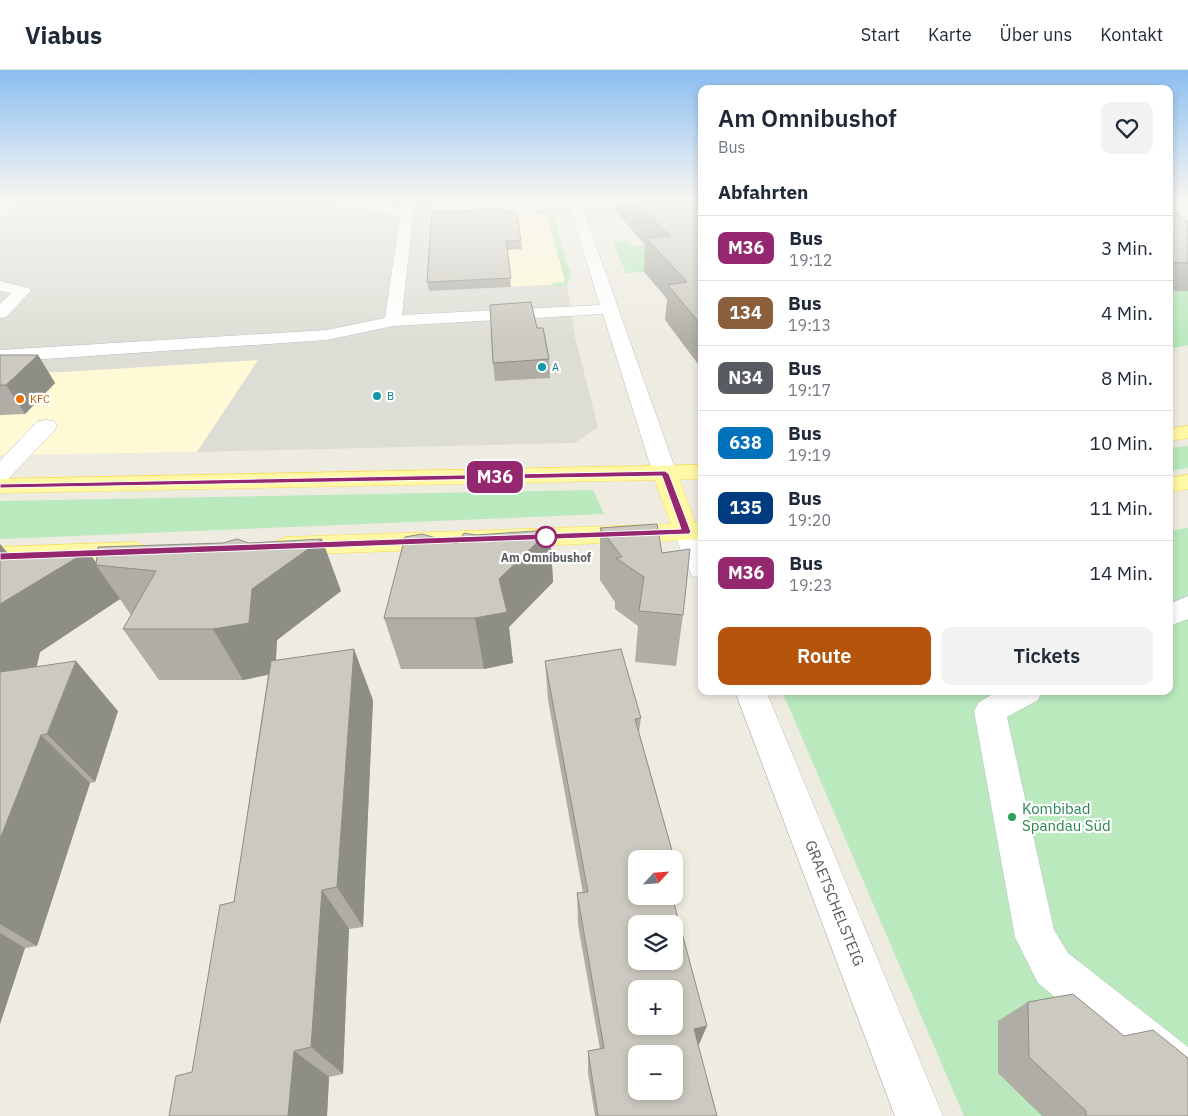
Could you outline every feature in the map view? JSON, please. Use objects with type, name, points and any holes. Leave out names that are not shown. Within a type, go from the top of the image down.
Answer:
[{"type":"main road","points":[[1173,434],[1188,432]]},
{"type":"main road","points":[[0,486],[698,472]]},
{"type":"main road","points":[[265,547],[694,531],[665,474]]},
{"type":"main road","points":[[1173,484],[1188,482]]},
{"type":"main road","points":[[0,556],[157,551]]},
{"type":"street","points":[[394,316],[403,247]]},
{"type":"street","points":[[590,247],[665,474]]},
{"type":"street","points":[[0,286],[23,291],[0,313]]},
{"type":"street","points":[[0,356],[327,335],[394,316],[609,302]]},
{"type":"street","points":[[0,474],[46,426]]},
{"type":"street","points":[[694,531],[698,553]]},
{"type":"street","points":[[1173,614],[1188,606]]},
{"type":"street","name":"GRAETSCHELSTEIG","points":[[752,695],[919,1116]]},
{"type":"street","points":[[1020,695],[990,711],[1035,937],[1053,968],[1188,1076]]},
{"type":"shaded area","points":[[0,247],[431,247],[429,291],[567,284],[575,337],[598,427],[575,443],[197,452],[258,360],[62,372],[0,373]]},
{"type":"shaded area","points":[[431,247],[563,247],[570,270],[570,280],[567,284],[429,291]]},
{"type":"shaded area","points":[[259,360],[197,452],[0,455],[0,373],[62,372]]},
{"type":"green space","points":[[556,247],[563,247],[571,276],[567,284],[557,288],[551,283],[565,282]]},
{"type":"green space","points":[[615,247],[683,247],[644,272],[626,273]]},
{"type":"green space","points":[[1173,272],[1188,283],[1188,345],[1173,348]]},
{"type":"green space","points":[[1188,446],[1188,468],[1173,470],[1173,448]]},
{"type":"green space","points":[[593,490],[604,514],[0,539],[0,501]]},
{"type":"green space","name":"Kombibad Spandau Süd","points":[[1188,528],[1188,1116],[964,1116],[784,695],[1173,695],[1173,530]]},
{"type":"building","points":[[430,247],[507,247],[511,278],[427,282]]},
{"type":"building","points":[[654,247],[698,247],[698,321],[668,285],[687,282]]},
{"type":"building","points":[[1173,247],[1188,247],[1188,263],[1173,262]]},
{"type":"building","points":[[531,302],[537,328],[543,328],[549,359],[493,363],[490,305]]},
{"type":"building","points":[[0,355],[38,355],[6,385],[0,385]]},
{"type":"building","points":[[657,524],[662,553],[690,549],[683,615],[639,611],[644,577],[616,558],[622,557],[600,528]]},
{"type":"building","points":[[550,530],[499,579],[507,612],[475,618],[384,618],[405,537],[422,534],[457,544],[464,533],[476,535]]},
{"type":"building","points":[[237,539],[249,543],[322,539],[252,589],[249,623],[213,629],[123,629],[156,571],[96,565],[98,547],[223,543]]},
{"type":"building","points":[[88,551],[0,604],[0,559],[24,553]]},
{"type":"building","points":[[354,649],[337,887],[322,890],[311,1047],[294,1051],[288,1116],[169,1116],[176,1076],[192,1072],[220,905],[234,902],[271,661]]},
{"type":"building","points":[[621,649],[641,718],[635,719],[672,850],[628,850],[628,905],[674,905],[677,915],[628,915],[628,970],[683,970],[683,937],[707,1026],[694,1029],[717,1116],[598,1116],[588,1051],[604,1048],[577,893],[588,892],[545,661]]},
{"type":"building","points":[[76,661],[47,734],[41,735],[0,839],[0,672]]},
{"type":"building","points":[[1073,994],[1124,1036],[1153,1030],[1188,1058],[1188,1116],[1086,1116],[1086,1111],[1029,1057],[1028,1002]]},
{"type":"bus line","name":"M36","points":[[0,486],[665,474],[686,532],[0,556]]},
{"type":"place","name":"A","points":[[542,367]]},
{"type":"place","name":"B","points":[[377,396]]},
{"type":"place","name":"KFC","points":[[20,399]]},
{"type":"place","name":"Am Omnibushof","points":[[546,537]]},
{"type":"place","name":"Kombibad Spandau Süd","points":[[1012,817]]}]
